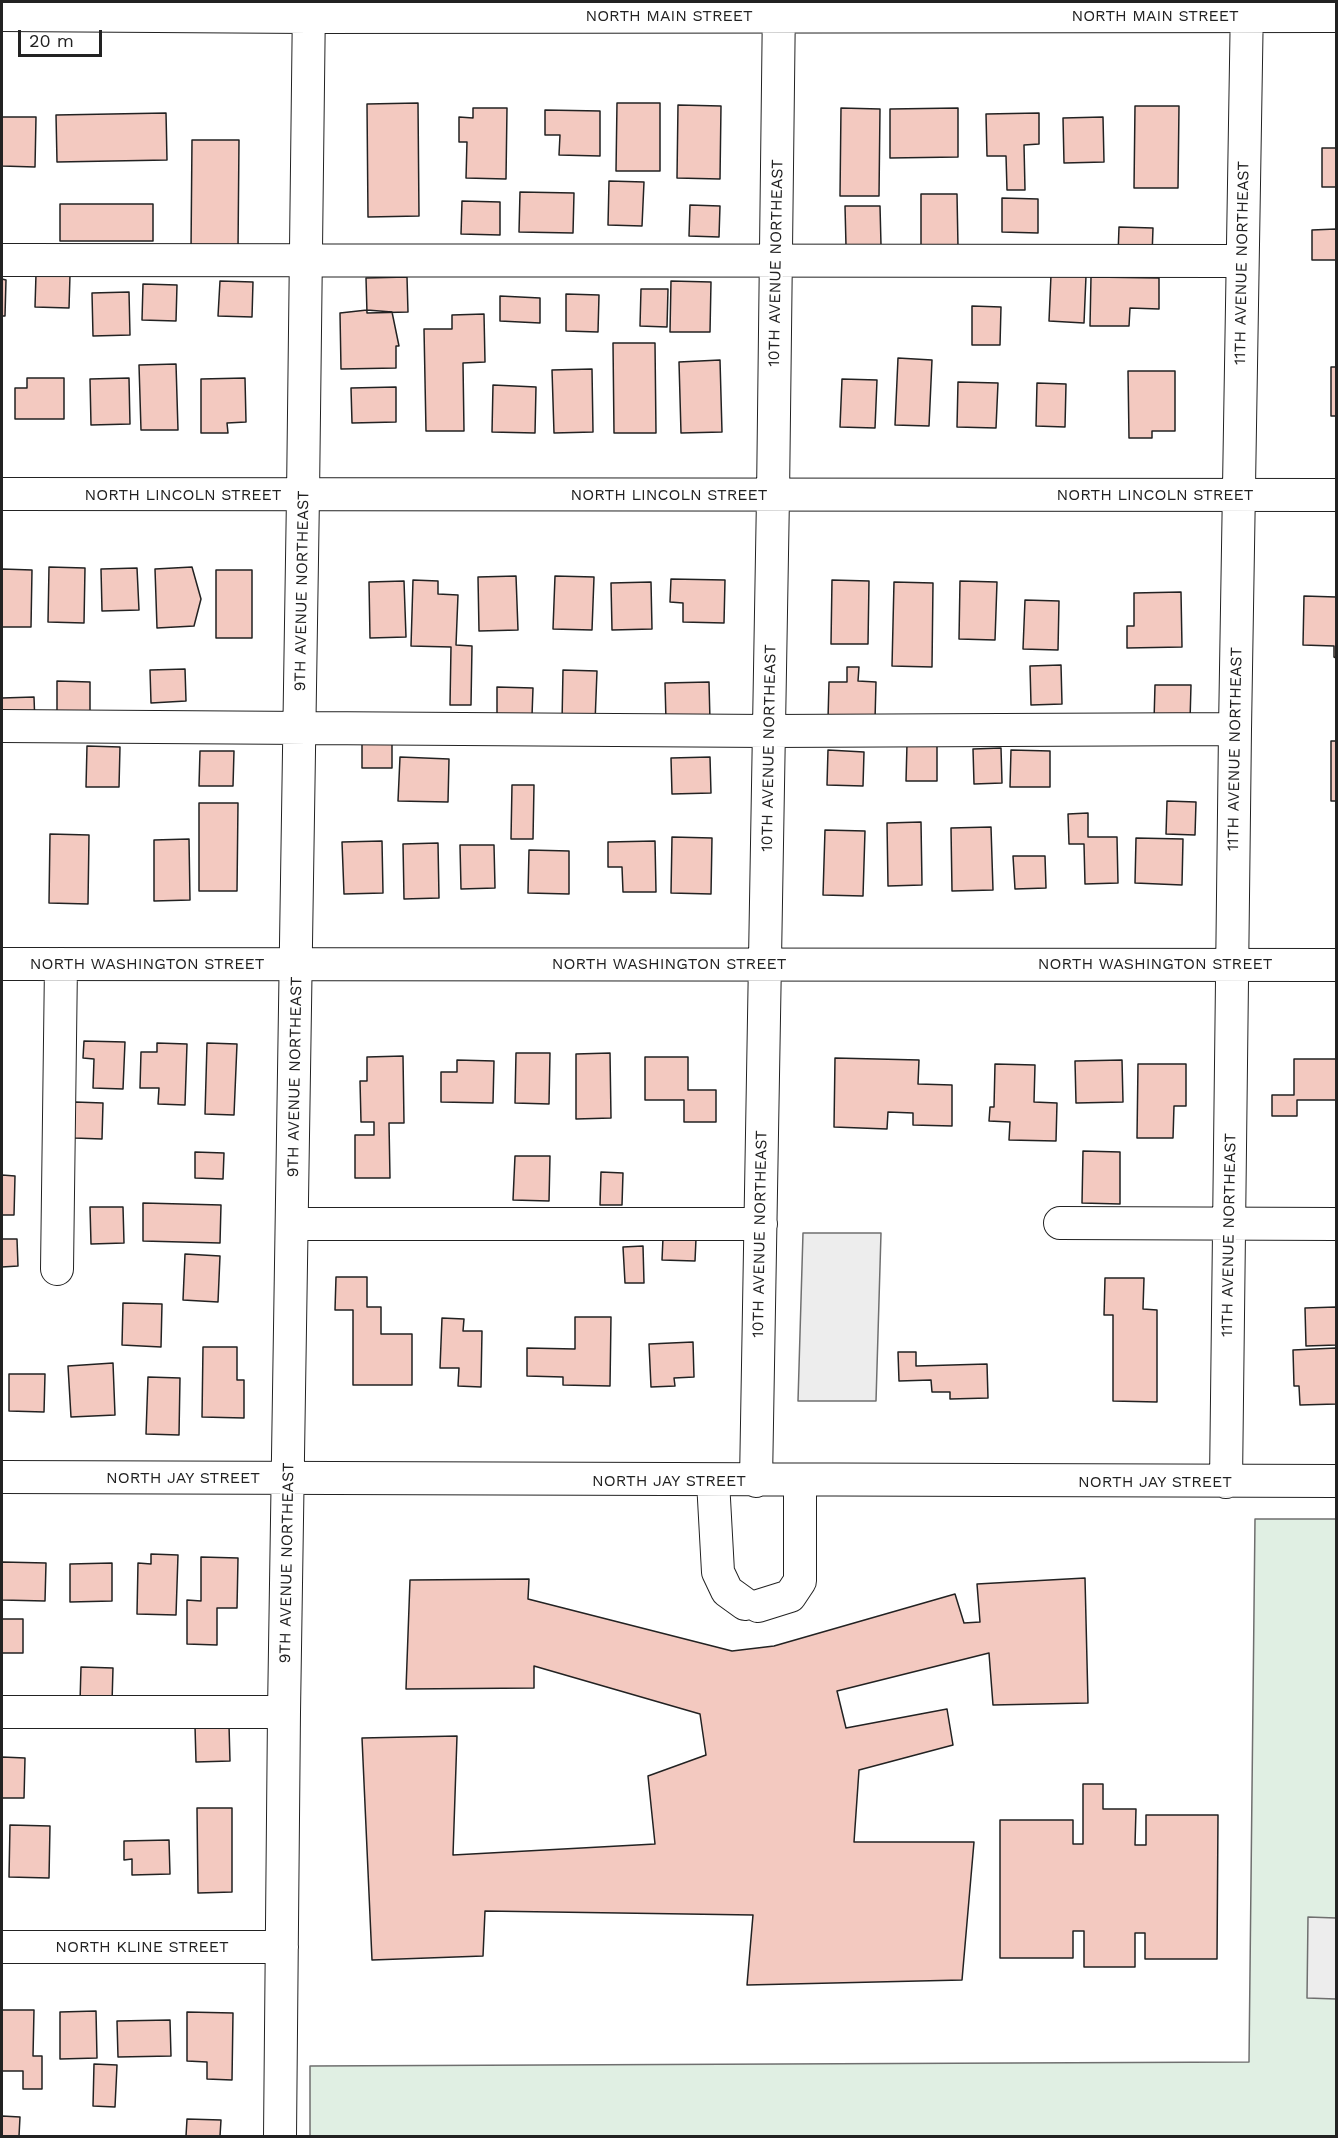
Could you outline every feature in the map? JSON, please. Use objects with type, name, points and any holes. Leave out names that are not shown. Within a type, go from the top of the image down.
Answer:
[{"type":"street","name":"NORTH MAIN STREET","points":[[2,15],[309,9],[1247,9],[1336,16]]},
{"type":"street","name":"9TH AVENUE NORTHEAST","points":[[280,2136],[309,9]]},
{"type":"street","name":"10TH AVENUE NORTHEAST","points":[[756,1481],[779,9]]},
{"type":"street","name":"11TH AVENUE NORTHEAST","points":[[1226,1482],[1247,9]]},
{"type":"street","points":[[2,260],[1242,261]]},
{"type":"street","name":"NORTH LINCOLN STREET","points":[[2,494],[1336,495]]},
{"type":"street","points":[[2,726],[769,731],[1235,729]]},
{"type":"street","name":"NORTH WASHINGTON STREET","points":[[2,964],[1336,965]]},
{"type":"street","points":[[57,1269],[61,964]]},
{"type":"street","points":[[1060,1223],[1336,1224]]},
{"type":"street","points":[[293,1224],[761,1224]]},
{"type":"street","name":"NORTH JAY STREET","points":[[2,1477],[713,1481],[1336,1481]]},
{"type":"street","points":[[713,1481],[718,1572],[727,1591],[752,1605],[790,1596],[800,1581],[800,1481]]},
{"type":"street","points":[[2,1712],[284,1712]]},
{"type":"street","name":"NORTH KLINE STREET","points":[[2,1947],[282,1947]]},
{"type":"green space","points":[[1255,1519],[1336,1519],[1336,2136],[310,2136],[310,2066],[1249,2062]]},
{"type":"shaded area","points":[[803,1233],[881,1233],[876,1401],[798,1401]]},
{"type":"shaded area","points":[[1308,1917],[1336,1918],[1336,1999],[1307,1998]]},
{"type":"building","points":[[418,103],[419,216],[368,217],[367,104]]},
{"type":"building","points":[[617,103],[660,103],[660,171],[616,171]]},
{"type":"building","points":[[678,105],[721,106],[720,179],[677,178]]},
{"type":"building","points":[[1135,106],[1179,106],[1178,188],[1134,188]]},
{"type":"building","points":[[473,108],[507,108],[506,179],[466,178],[467,142],[459,142],[459,117],[473,118]]},
{"type":"building","points":[[841,108],[880,109],[879,196],[840,196]]},
{"type":"building","points":[[958,108],[958,157],[890,158],[890,109]]},
{"type":"building","points":[[545,110],[600,111],[600,156],[559,155],[560,135],[545,135]]},
{"type":"building","points":[[166,113],[167,160],[57,162],[56,115]]},
{"type":"building","points":[[1039,113],[1039,144],[1024,145],[1025,190],[1007,190],[1006,156],[987,156],[986,114]]},
{"type":"building","points":[[2,117],[36,117],[35,167],[2,166]]},
{"type":"building","points":[[1103,117],[1104,162],[1064,163],[1063,118]]},
{"type":"building","points":[[192,140],[239,140],[238,250],[191,250]]},
{"type":"building","points":[[1322,148],[1336,148],[1336,187],[1322,187]]},
{"type":"building","points":[[609,181],[644,182],[642,226],[608,225]]},
{"type":"building","points":[[520,192],[574,193],[573,233],[519,232]]},
{"type":"building","points":[[921,194],[957,194],[958,247],[921,247]]},
{"type":"building","points":[[1002,198],[1038,199],[1038,233],[1002,232]]},
{"type":"building","points":[[462,201],[500,202],[500,235],[461,234]]},
{"type":"building","points":[[60,204],[153,204],[153,241],[60,241]]},
{"type":"building","points":[[690,205],[720,206],[719,237],[689,236]]},
{"type":"building","points":[[845,206],[880,206],[881,245],[846,246]]},
{"type":"building","points":[[1119,227],[1153,228],[1152,256],[1118,255]]},
{"type":"building","points":[[1336,229],[1336,260],[1312,260],[1312,230]]},
{"type":"building","points":[[36,274],[70,275],[69,308],[35,307]]},
{"type":"building","points":[[1051,275],[1086,276],[1084,323],[1049,321]]},
{"type":"building","points":[[407,277],[408,312],[367,313],[366,278]]},
{"type":"building","points":[[1091,277],[1159,278],[1159,309],[1130,308],[1129,326],[1090,326]]},
{"type":"building","points":[[2,279],[6,280],[5,316],[2,316]]},
{"type":"building","points":[[220,281],[253,282],[252,317],[218,316]]},
{"type":"building","points":[[671,281],[711,282],[710,332],[670,332]]},
{"type":"building","points":[[143,284],[177,285],[176,321],[142,320]]},
{"type":"building","points":[[641,289],[668,289],[667,327],[640,326]]},
{"type":"building","points":[[129,292],[130,335],[93,336],[92,293]]},
{"type":"building","points":[[566,294],[599,295],[598,332],[566,331]]},
{"type":"building","points":[[500,296],[540,298],[540,323],[500,321]]},
{"type":"building","points":[[972,306],[1001,307],[1000,345],[972,345]]},
{"type":"building","points":[[367,310],[392,312],[399,346],[396,346],[396,368],[341,369],[340,313]]},
{"type":"building","points":[[484,314],[485,362],[463,363],[464,431],[426,431],[424,329],[452,329],[452,315]]},
{"type":"building","points":[[613,343],[655,343],[656,433],[614,433]]},
{"type":"building","points":[[898,358],[932,360],[929,426],[895,425]]},
{"type":"building","points":[[720,360],[722,432],[681,433],[679,362]]},
{"type":"building","points":[[176,364],[178,430],[141,430],[139,365]]},
{"type":"building","points":[[1331,367],[1336,367],[1336,416],[1331,416]]},
{"type":"building","points":[[592,369],[593,432],[554,433],[552,370]]},
{"type":"building","points":[[1128,371],[1175,371],[1175,431],[1152,431],[1152,438],[1129,438]]},
{"type":"building","points":[[27,378],[64,378],[64,419],[15,419],[15,388],[27,388]]},
{"type":"building","points":[[129,378],[130,424],[91,425],[90,379]]},
{"type":"building","points":[[245,378],[246,422],[227,423],[228,433],[201,433],[201,379]]},
{"type":"building","points":[[842,379],[877,380],[875,428],[840,427]]},
{"type":"building","points":[[958,382],[998,383],[996,428],[957,427]]},
{"type":"building","points":[[1037,383],[1066,384],[1065,427],[1036,426]]},
{"type":"building","points":[[493,385],[536,387],[535,433],[492,432]]},
{"type":"building","points":[[396,387],[396,422],[352,423],[351,388]]},
{"type":"building","points":[[49,567],[85,568],[84,623],[48,622]]},
{"type":"building","points":[[192,567],[201,599],[194,626],[157,628],[155,569]]},
{"type":"building","points":[[137,568],[139,610],[102,611],[101,569]]},
{"type":"building","points":[[2,569],[32,570],[31,627],[2,627]]},
{"type":"building","points":[[216,570],[252,570],[252,638],[216,638]]},
{"type":"building","points":[[516,576],[518,630],[479,631],[478,577]]},
{"type":"building","points":[[555,576],[594,577],[592,630],[553,629]]},
{"type":"building","points":[[671,579],[725,580],[724,623],[683,622],[683,603],[670,602]]},
{"type":"building","points":[[413,580],[438,581],[438,594],[458,595],[456,645],[472,646],[471,705],[450,705],[451,647],[411,646]]},
{"type":"building","points":[[832,580],[869,581],[868,644],[831,644]]},
{"type":"building","points":[[404,581],[406,637],[370,638],[369,582]]},
{"type":"building","points":[[960,581],[997,582],[995,640],[959,639]]},
{"type":"building","points":[[651,582],[652,629],[612,630],[611,583]]},
{"type":"building","points":[[894,582],[933,583],[932,667],[892,666]]},
{"type":"building","points":[[1181,592],[1182,647],[1127,648],[1127,626],[1134,626],[1134,593]]},
{"type":"building","points":[[1304,596],[1336,597],[1336,658],[1334,657],[1334,646],[1303,645]]},
{"type":"building","points":[[1025,600],[1059,601],[1058,650],[1023,649]]},
{"type":"building","points":[[1061,665],[1062,704],[1031,705],[1030,666]]},
{"type":"building","points":[[847,667],[859,667],[858,681],[876,682],[875,720],[828,719],[829,682],[847,682]]},
{"type":"building","points":[[185,669],[186,701],[151,703],[150,670]]},
{"type":"building","points":[[563,670],[597,671],[595,723],[562,722]]},
{"type":"building","points":[[57,681],[90,682],[90,722],[57,721]]},
{"type":"building","points":[[709,682],[710,721],[666,721],[665,683]]},
{"type":"building","points":[[1155,685],[1191,685],[1190,721],[1154,721]]},
{"type":"building","points":[[497,687],[533,688],[532,716],[497,715]]},
{"type":"building","points":[[34,697],[35,725],[2,726],[2,698]]},
{"type":"building","points":[[1331,741],[1336,741],[1336,801],[1331,801]]},
{"type":"building","points":[[362,743],[392,743],[392,768],[362,768]]},
{"type":"building","points":[[907,744],[937,744],[937,781],[906,781]]},
{"type":"building","points":[[87,746],[120,747],[119,787],[86,787]]},
{"type":"building","points":[[1001,748],[1002,783],[974,784],[973,749]]},
{"type":"building","points":[[828,750],[864,752],[863,786],[827,785]]},
{"type":"building","points":[[1011,750],[1050,751],[1050,787],[1010,787]]},
{"type":"building","points":[[200,751],[234,751],[233,786],[199,786]]},
{"type":"building","points":[[400,757],[449,759],[448,802],[398,801]]},
{"type":"building","points":[[710,757],[711,793],[672,794],[671,758]]},
{"type":"building","points":[[512,785],[534,785],[533,839],[511,839]]},
{"type":"building","points":[[1167,801],[1196,802],[1195,835],[1166,834]]},
{"type":"building","points":[[199,803],[238,803],[237,891],[199,891]]},
{"type":"building","points":[[1088,813],[1088,837],[1117,837],[1118,883],[1085,884],[1084,844],[1069,844],[1068,814]]},
{"type":"building","points":[[921,822],[922,885],[888,886],[887,823]]},
{"type":"building","points":[[991,827],[993,890],[952,891],[951,828]]},
{"type":"building","points":[[825,830],[865,831],[863,896],[823,895]]},
{"type":"building","points":[[50,834],[89,835],[88,904],[49,903]]},
{"type":"building","points":[[672,837],[712,838],[711,894],[671,893]]},
{"type":"building","points":[[1136,838],[1183,839],[1182,885],[1135,883]]},
{"type":"building","points":[[189,839],[190,900],[154,901],[154,840]]},
{"type":"building","points":[[382,841],[383,893],[344,894],[342,842]]},
{"type":"building","points":[[655,841],[656,892],[623,892],[622,867],[608,867],[608,842]]},
{"type":"building","points":[[438,843],[439,898],[404,899],[403,844]]},
{"type":"building","points":[[460,845],[494,845],[495,888],[461,889]]},
{"type":"building","points":[[529,850],[569,851],[569,894],[528,893]]},
{"type":"building","points":[[1013,856],[1045,856],[1046,888],[1015,889]]},
{"type":"building","points":[[84,1041],[125,1042],[123,1089],[93,1088],[94,1059],[83,1058]]},
{"type":"building","points":[[157,1043],[187,1044],[185,1105],[158,1104],[159,1088],[140,1088],[141,1052],[157,1052]]},
{"type":"building","points":[[207,1043],[237,1044],[234,1115],[205,1114]]},
{"type":"building","points":[[516,1053],[550,1053],[549,1104],[515,1103]]},
{"type":"building","points":[[610,1053],[611,1118],[576,1119],[576,1054]]},
{"type":"building","points":[[403,1056],[404,1123],[389,1123],[390,1178],[355,1178],[355,1135],[374,1135],[374,1122],[361,1122],[360,1081],[367,1081],[367,1057]]},
{"type":"building","points":[[645,1057],[688,1057],[688,1090],[716,1090],[716,1122],[684,1122],[684,1100],[645,1100]]},
{"type":"building","points":[[835,1058],[919,1060],[918,1084],[952,1085],[952,1126],[913,1125],[913,1113],[888,1112],[887,1129],[834,1127]]},
{"type":"building","points":[[1294,1059],[1336,1059],[1336,1100],[1297,1100],[1297,1116],[1272,1116],[1272,1095],[1294,1095]]},
{"type":"building","points":[[457,1060],[494,1061],[493,1103],[441,1102],[441,1072],[457,1072]]},
{"type":"building","points":[[1122,1060],[1123,1102],[1076,1103],[1075,1061]]},
{"type":"building","points":[[995,1064],[1035,1065],[1034,1102],[1057,1103],[1056,1141],[1009,1140],[1010,1122],[989,1121],[990,1107],[994,1107]]},
{"type":"building","points":[[1138,1064],[1186,1064],[1186,1106],[1174,1106],[1173,1138],[1137,1138]]},
{"type":"building","points":[[75,1102],[103,1103],[102,1139],[74,1138]]},
{"type":"building","points":[[1083,1151],[1120,1152],[1120,1204],[1082,1203]]},
{"type":"building","points":[[195,1152],[224,1153],[223,1179],[195,1178]]},
{"type":"building","points":[[515,1156],[550,1156],[549,1201],[513,1200]]},
{"type":"building","points":[[601,1172],[623,1173],[622,1205],[600,1205]]},
{"type":"building","points":[[2,1175],[15,1176],[14,1215],[2,1215]]},
{"type":"building","points":[[143,1203],[221,1205],[220,1243],[143,1241]]},
{"type":"building","points":[[90,1207],[123,1207],[124,1243],[91,1244]]},
{"type":"building","points":[[663,1238],[696,1239],[695,1261],[662,1260]]},
{"type":"building","points":[[2,1239],[17,1239],[18,1266],[2,1267]]},
{"type":"building","points":[[643,1246],[644,1283],[625,1283],[623,1247]]},
{"type":"building","points":[[185,1254],[220,1256],[218,1302],[183,1300]]},
{"type":"building","points":[[336,1277],[367,1277],[367,1307],[381,1307],[381,1334],[412,1334],[412,1385],[353,1385],[353,1310],[335,1310]]},
{"type":"building","points":[[1105,1278],[1144,1278],[1143,1309],[1157,1310],[1157,1402],[1113,1401],[1113,1315],[1104,1315]]},
{"type":"building","points":[[123,1303],[162,1304],[161,1347],[122,1345]]},
{"type":"building","points":[[1336,1307],[1336,1345],[1306,1346],[1305,1308]]},
{"type":"building","points":[[575,1317],[611,1317],[610,1386],[563,1385],[563,1377],[527,1376],[527,1348],[575,1349]]},
{"type":"building","points":[[442,1318],[464,1319],[463,1331],[482,1331],[481,1387],[458,1386],[459,1368],[440,1368]]},
{"type":"building","points":[[693,1342],[694,1377],[674,1378],[675,1386],[651,1387],[649,1344]]},
{"type":"building","points":[[203,1347],[237,1347],[237,1380],[244,1380],[244,1418],[202,1417]]},
{"type":"building","points":[[1336,1348],[1336,1404],[1300,1405],[1299,1386],[1294,1386],[1293,1350]]},
{"type":"building","points":[[898,1352],[916,1352],[916,1366],[987,1364],[988,1398],[950,1399],[950,1392],[932,1392],[931,1380],[899,1381]]},
{"type":"building","points":[[113,1363],[115,1415],[71,1417],[68,1366]]},
{"type":"building","points":[[9,1374],[45,1374],[44,1412],[9,1411]]},
{"type":"building","points":[[148,1377],[180,1378],[179,1435],[146,1434]]},
{"type":"building","points":[[151,1554],[178,1555],[176,1615],[137,1614],[138,1563],[151,1564]]},
{"type":"building","points":[[201,1557],[238,1558],[237,1608],[217,1608],[217,1645],[187,1644],[187,1600],[201,1601]]},
{"type":"building","points":[[2,1562],[46,1563],[45,1601],[2,1600]]},
{"type":"building","points":[[112,1563],[112,1601],[70,1602],[70,1564]]},
{"type":"building","points":[[1085,1578],[1088,1703],[993,1705],[989,1653],[837,1691],[846,1728],[947,1709],[953,1745],[859,1770],[854,1842],[974,1842],[962,1980],[747,1985],[753,1915],[485,1911],[483,1956],[372,1960],[362,1738],[457,1736],[453,1855],[655,1844],[648,1776],[706,1755],[700,1714],[534,1666],[534,1688],[406,1689],[410,1580],[529,1579],[528,1599],[732,1651],[774,1646],[955,1594],[964,1623],[980,1622],[977,1584]]},
{"type":"building","points":[[2,1619],[23,1619],[23,1653],[2,1653]]},
{"type":"building","points":[[81,1667],[113,1668],[112,1703],[80,1702]]},
{"type":"building","points":[[229,1725],[230,1761],[196,1762],[195,1726]]},
{"type":"building","points":[[2,1757],[25,1758],[24,1798],[2,1798]]},
{"type":"building","points":[[1083,1784],[1103,1784],[1103,1809],[1136,1809],[1135,1845],[1146,1845],[1146,1815],[1218,1815],[1217,1959],[1145,1959],[1145,1933],[1135,1933],[1135,1967],[1084,1967],[1084,1931],[1073,1931],[1073,1958],[1000,1958],[1000,1820],[1073,1820],[1073,1844],[1083,1844]]},
{"type":"building","points":[[197,1808],[232,1808],[232,1892],[198,1893]]},
{"type":"building","points":[[10,1825],[50,1826],[49,1878],[9,1877]]},
{"type":"building","points":[[169,1840],[170,1874],[132,1875],[132,1859],[124,1860],[124,1841]]},
{"type":"building","points":[[2,2010],[34,2010],[33,2056],[42,2056],[42,2089],[23,2089],[23,2071],[2,2071]]},
{"type":"building","points":[[96,2011],[97,2058],[60,2059],[60,2012]]},
{"type":"building","points":[[187,2012],[233,2013],[232,2080],[207,2079],[207,2062],[187,2061]]},
{"type":"building","points":[[170,2020],[171,2056],[118,2057],[117,2021]]},
{"type":"building","points":[[94,2064],[117,2065],[115,2107],[93,2106]]},
{"type":"building","points":[[2,2116],[20,2117],[19,2136],[2,2136]]},
{"type":"building","points":[[187,2119],[221,2120],[220,2136],[186,2136]]}]
